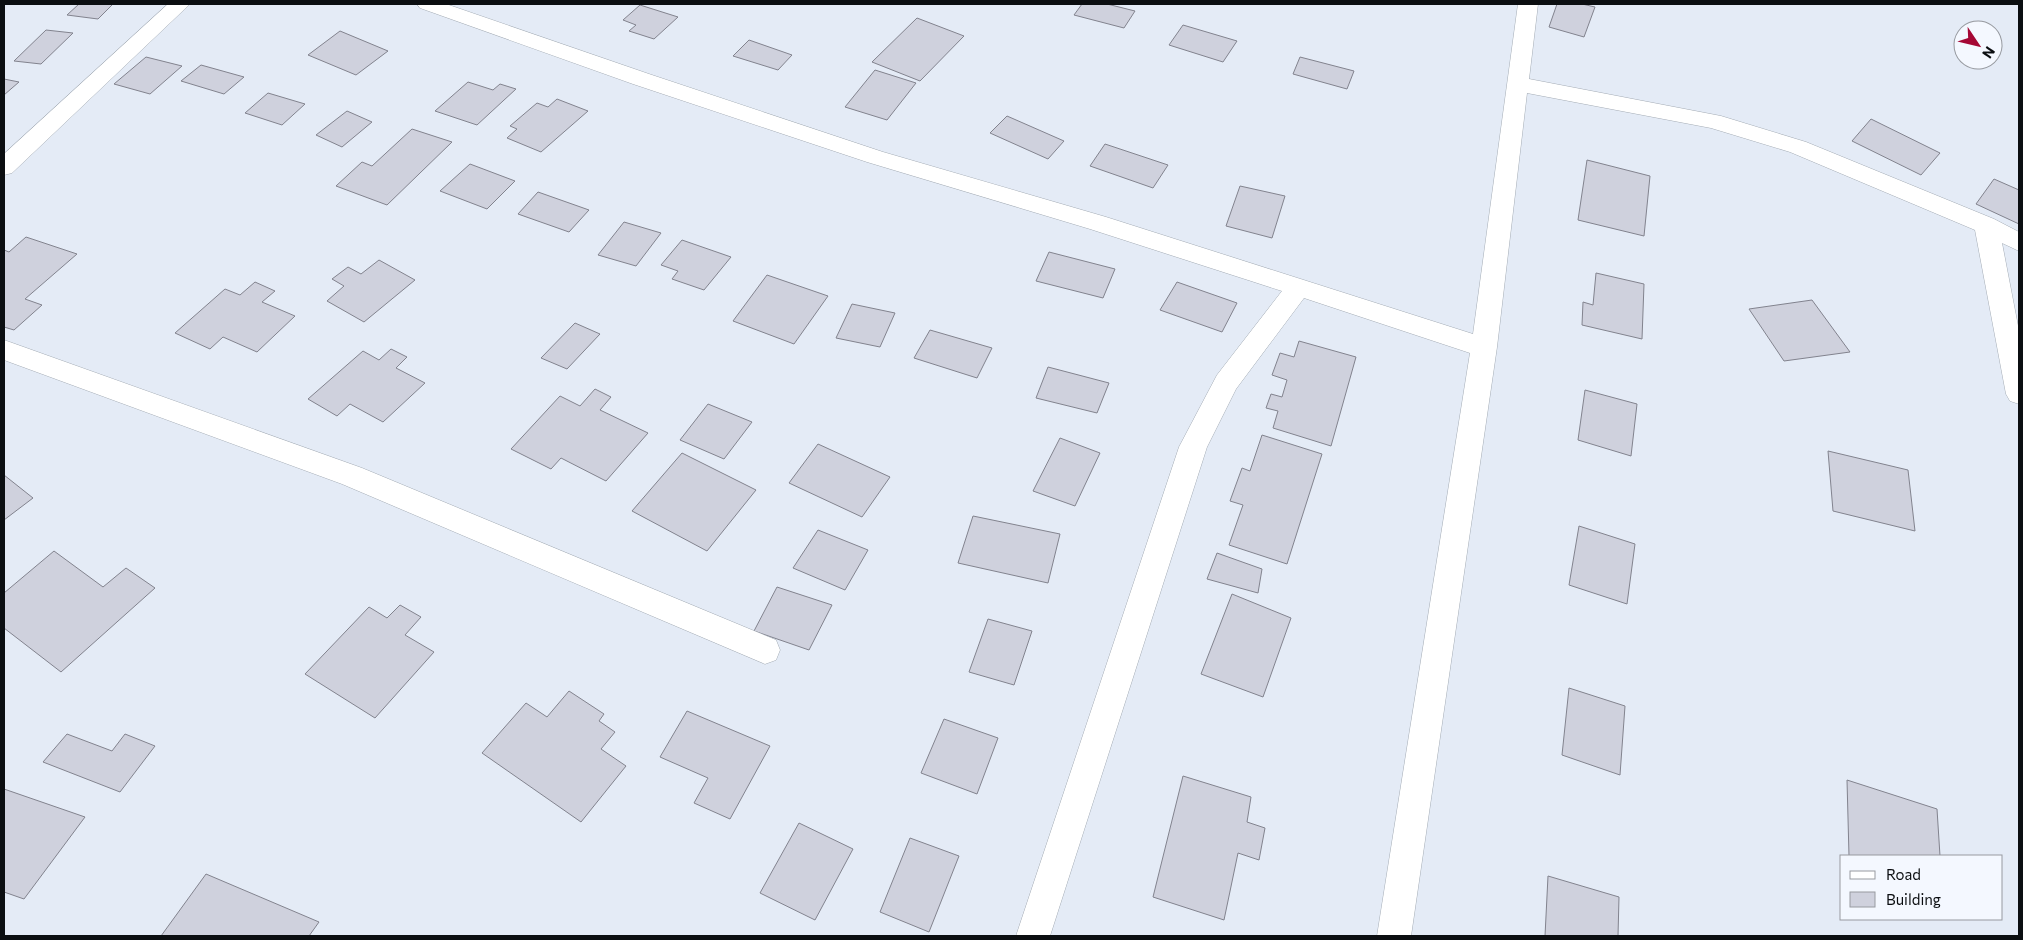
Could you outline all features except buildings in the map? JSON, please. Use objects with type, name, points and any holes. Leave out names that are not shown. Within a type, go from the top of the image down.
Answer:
[{"type":"street","points":[[4,167],[180,4]]},
{"type":"street","points":[[427,4],[641,79],[875,157],[1098,223],[1484,346]]},
{"type":"street","points":[[1394,936],[1484,346],[1528,4]]},
{"type":"street","points":[[1519,84],[1713,121],[1798,147],[1986,225],[2019,242]]},
{"type":"street","points":[[1986,225],[2019,394]]},
{"type":"street","points":[[1032,936],[1193,447],[1226,382],[1298,288]]},
{"type":"street","points":[[4,350],[352,476],[765,650]]}]
